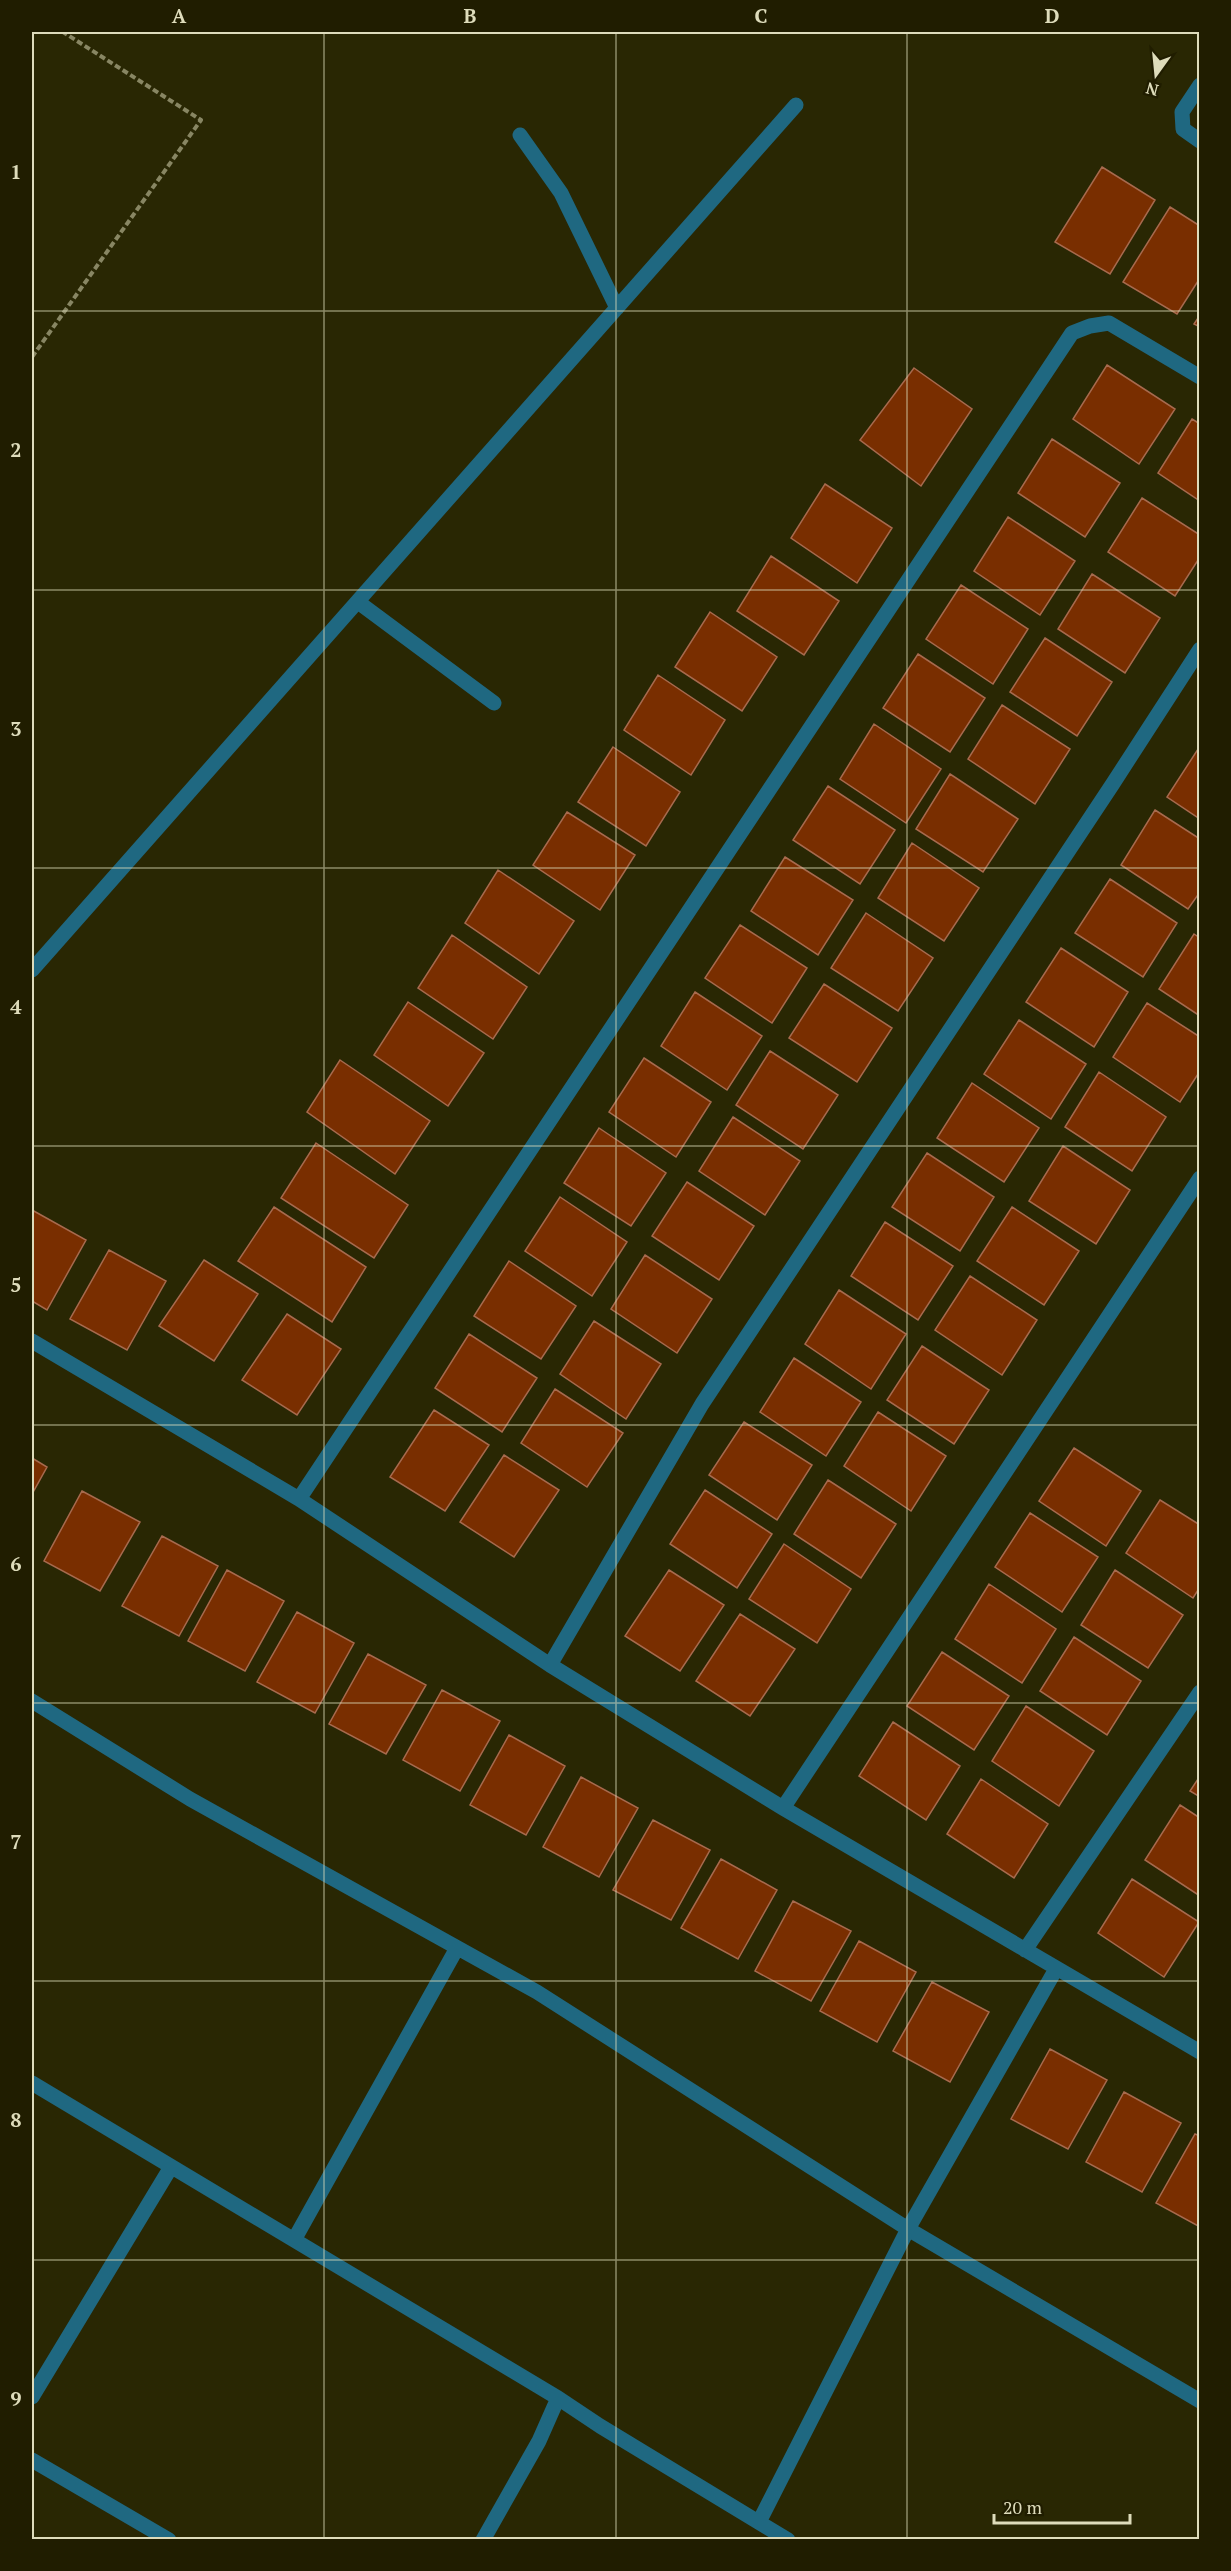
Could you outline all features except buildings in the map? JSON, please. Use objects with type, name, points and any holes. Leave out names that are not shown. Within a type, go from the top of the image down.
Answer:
[{"type":"street","points":[[1200,85],[1182,112],[1183,129],[1200,141]]},
{"type":"street","points":[[32,970],[796,105]]},
{"type":"street","points":[[520,135],[561,194],[617,308]]},
{"type":"street","points":[[299,1499],[1072,333],[1090,326],[1109,323],[1200,376]]},
{"type":"street","points":[[358,602],[494,703]]},
{"type":"street","points":[[550,1665],[702,1404],[1200,649]]},
{"type":"street","points":[[783,1808],[1200,1178]]},
{"type":"street","points":[[32,1341],[299,1499],[550,1665],[783,1808],[1200,2052]]},
{"type":"street","points":[[1025,1950],[1200,1692]]},
{"type":"street","points":[[32,1701],[190,1799],[537,1992],[908,2229],[1200,2401]]},
{"type":"street","points":[[294,2240],[457,1948]]},
{"type":"street","points":[[759,2522],[908,2229],[1056,1969]]},
{"type":"street","points":[[32,2083],[558,2398],[788,2540]]},
{"type":"street","points":[[32,2397],[171,2167]]},
{"type":"street","points":[[483,2540],[539,2441],[558,2398]]},
{"type":"street","points":[[32,2460],[169,2540]]},
{"type":"path","points":[[32,357],[201,120],[63,32]]}]
